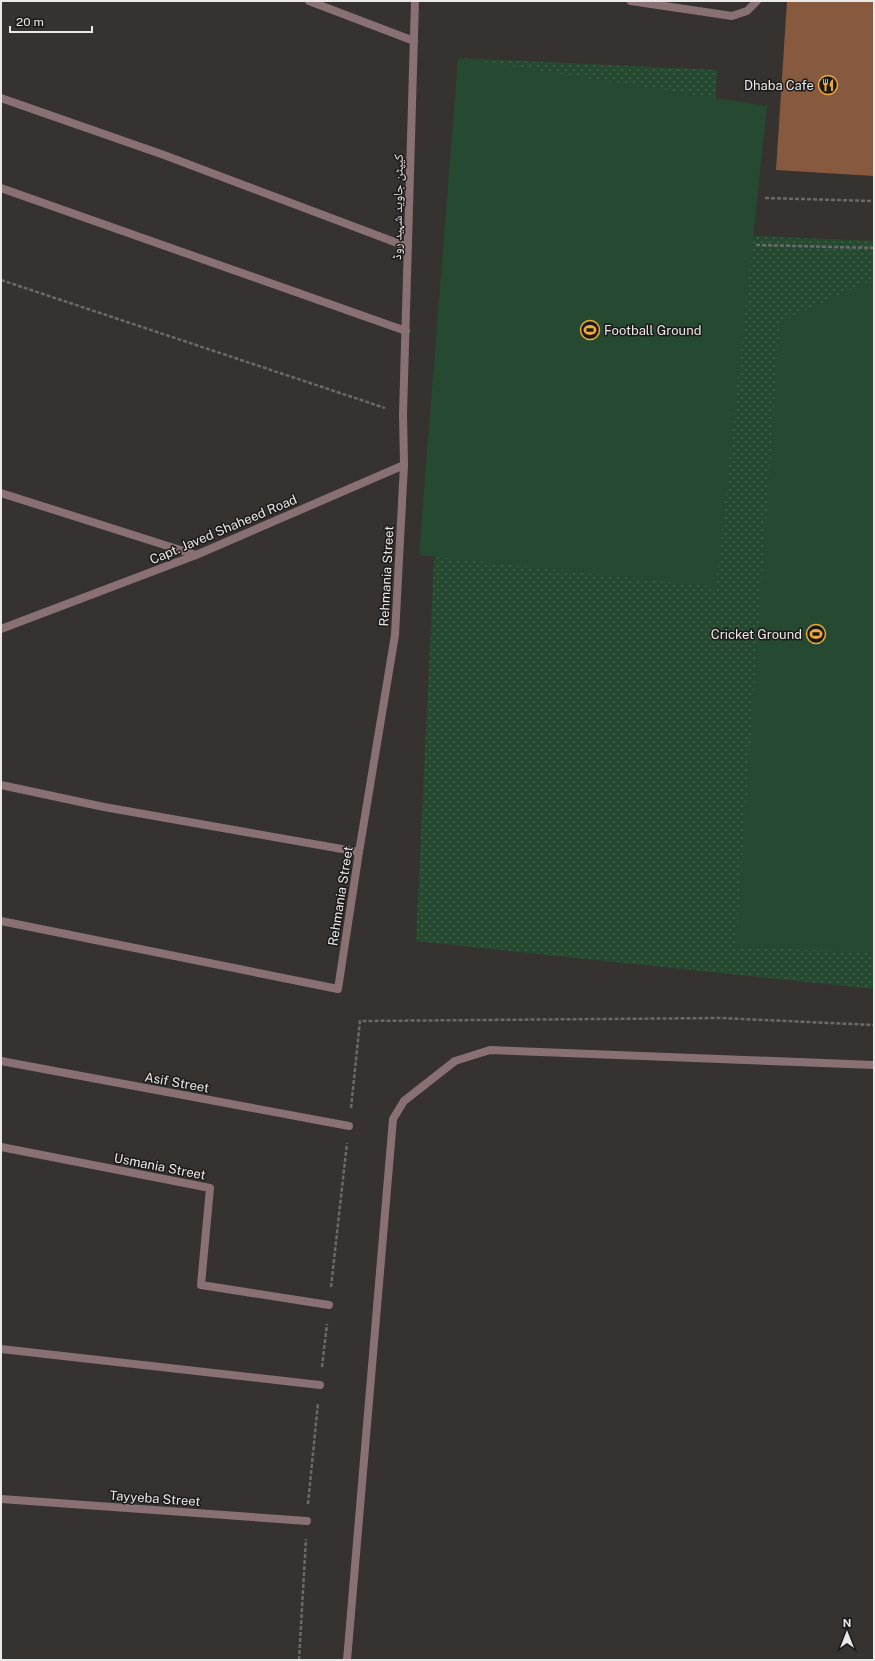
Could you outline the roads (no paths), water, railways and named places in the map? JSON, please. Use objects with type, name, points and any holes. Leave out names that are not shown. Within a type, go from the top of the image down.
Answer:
[{"type":"street","points":[[309,1],[414,41]]},
{"type":"street","name":"کیپٹن جاوید شہید روڈ","points":[[404,465],[403,414],[415,1]]},
{"type":"street","points":[[631,1],[732,16],[747,11],[757,1]]},
{"type":"street","points":[[1,98],[408,246]]},
{"type":"street","points":[[1,188],[406,331]]},
{"type":"street","name":"Capt. Javed Shaheed Road","points":[[1,629],[196,555],[404,465]]},
{"type":"street","name":"Rehmania Street","points":[[1,921],[338,989],[395,635],[404,465]]},
{"type":"street","points":[[1,493],[196,555]]},
{"type":"street","points":[[1,785],[104,807],[359,852]]},
{"type":"street","points":[[348,1660],[393,1120],[404,1101],[455,1061],[490,1050],[874,1065]]},
{"type":"street","name":"Asif Street","points":[[1,1061],[349,1126]]},
{"type":"street","name":"Usmania Street","points":[[1,1147],[210,1188],[201,1285],[329,1305]]},
{"type":"street","points":[[1,1350],[320,1385]]},
{"type":"street","name":"Tayyeba Street","points":[[1,1499],[307,1521]]},
{"type":"place","name":"Dhaba Cafe","points":[[828,85]]},
{"type":"place","name":"Football Ground","points":[[590,330]]},
{"type":"place","name":"Cricket Ground","points":[[816,634]]}]
